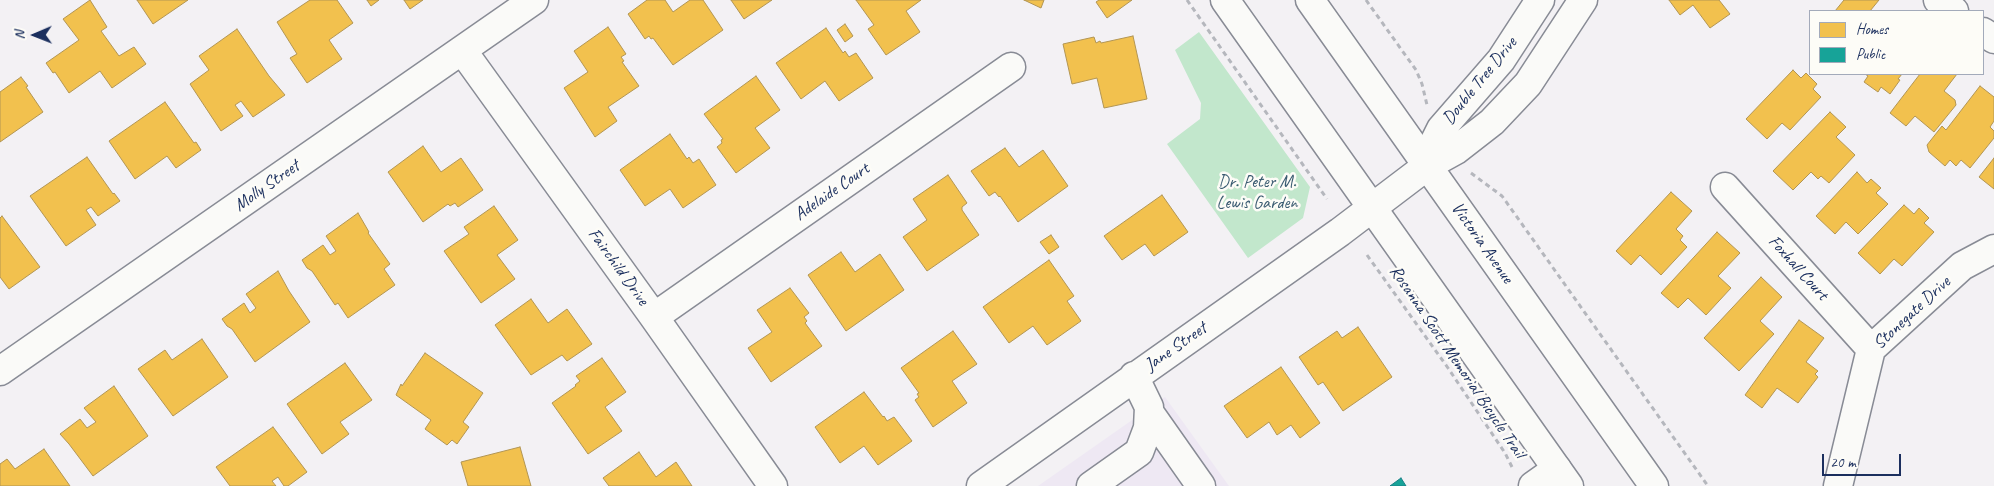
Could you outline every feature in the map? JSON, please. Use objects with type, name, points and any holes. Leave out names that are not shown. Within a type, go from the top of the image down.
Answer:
[{"type":"street","name":"Molly Street","points":[[0,371],[534,0]]},
{"type":"street","points":[[1225,0],[1563,478]]},
{"type":"street","name":"Victoria Avenue","points":[[1310,0],[1654,486]]},
{"type":"street","name":"Double Tree Drive","points":[[1427,166],[1432,147],[1441,129],[1501,60],[1540,0]]},
{"type":"street","name":"Double Tree Drive","points":[[1373,208],[1427,166],[1456,150],[1492,122],[1528,84],[1583,0]]},
{"type":"street","points":[[1938,0],[1953,10]]},
{"type":"street","name":"Fairchild Drive","points":[[462,50],[654,317],[772,486]]},
{"type":"street","name":"Adelaide Court","points":[[654,317],[1011,66]]},
{"type":"street","name":"Foxhall Court","points":[[1725,188],[1871,349]]},
{"type":"street","name":"Jane Street","points":[[981,486],[1373,208]]},
{"type":"street","name":"Stonegate Drive","points":[[1838,486],[1871,349],[1962,266],[1994,249]]},
{"type":"street","points":[[1091,486],[1139,452],[1148,428],[1149,407],[1134,376]]},
{"type":"street","points":[[1149,412],[1201,486]]},
{"type":"street","points":[[1523,478],[1563,478]]},
{"type":"path","points":[[1187,0],[1327,199]]},
{"type":"path","points":[[1366,0],[1416,70],[1422,84],[1427,105]]},
{"type":"path","points":[[1468,171],[1502,196],[1708,486]]},
{"type":"path","name":"Rosanna Scott Memorial Bicycle Trail","points":[[1367,255],[1448,368],[1523,478]]},
{"type":"shaded area","points":[[1165,397],[1229,486],[1038,486]]},
{"type":"green space","name":"Dr. Peter M. Lewis Garden","points":[[1199,32],[1310,187],[1303,218],[1248,258],[1167,144],[1200,119],[1201,103],[1175,50]]},
{"type":"building: Homes","points":[[90,0],[107,27],[101,31],[119,56],[134,47],[146,64],[112,88],[100,71],[69,93],[55,72],[53,73],[46,63],[79,40],[63,19]]},
{"type":"building: Homes","points":[[137,0],[188,0],[153,24]]},
{"type":"building: Homes","points":[[310,0],[337,0],[353,23],[329,40],[342,59],[307,83],[290,58],[297,54],[277,22]]},
{"type":"building: Homes","points":[[367,0],[379,0],[371,6]]},
{"type":"building: Homes","points":[[404,0],[423,0],[410,9]]},
{"type":"building: Homes","points":[[647,0],[665,0],[673,12],[690,0],[703,0],[723,30],[673,65],[653,38],[651,39],[649,36],[645,39],[628,14]]},
{"type":"building: Homes","points":[[731,0],[772,0],[744,19]]},
{"type":"building: Homes","points":[[856,0],[921,0],[906,11],[920,32],[886,55],[868,29],[874,25]]},
{"type":"building: Homes","points":[[1024,0],[1044,0],[1041,8]]},
{"type":"building: Homes","points":[[1099,0],[1132,0],[1107,18],[1096,2]]},
{"type":"building: Homes","points":[[1669,0],[1719,0],[1730,14],[1710,28],[1693,5],[1680,15]]},
{"type":"building: Homes","points":[[1844,0],[1879,0],[1871,10],[1836,10]]},
{"type":"building: Homes","points":[[845,24],[853,36],[845,42],[837,30]]},
{"type":"building: Homes","points":[[608,27],[626,54],[621,57],[624,61],[622,62],[639,86],[608,107],[617,121],[595,137],[564,88],[588,72],[574,51]]},
{"type":"building: Homes","points":[[826,28],[843,53],[845,51],[849,57],[856,53],[873,78],[839,101],[825,81],[801,99],[776,63]]},
{"type":"building: Homes","points":[[237,29],[269,76],[285,95],[253,117],[241,101],[235,105],[243,116],[221,131],[190,84],[209,70],[199,56]]},
{"type":"building: Homes","points":[[1133,36],[1147,99],[1104,108],[1097,78],[1072,84],[1063,44],[1094,37],[1096,43],[1100,41],[1101,43]]},
{"type":"building: Homes","points":[[1793,70],[1801,78],[1806,73],[1817,84],[1813,89],[1821,97],[1790,130],[1782,123],[1767,139],[1746,119]]},
{"type":"building: Homes","points":[[1866,75],[1901,75],[1898,79],[1900,80],[1890,94],[1881,87],[1878,92],[1864,82],[1868,76]]},
{"type":"building: Homes","points":[[1919,75],[1956,75],[1944,91],[1955,100],[1956,105],[1934,132],[1915,116],[1906,126],[1890,113]]},
{"type":"building: Homes","points":[[756,76],[780,110],[755,128],[770,148],[736,173],[717,147],[722,143],[721,140],[723,139],[704,114]]},
{"type":"building: Homes","points":[[21,77],[43,112],[0,142],[0,92]]},
{"type":"building: Homes","points":[[1980,86],[1994,97],[1994,121],[1990,127],[1994,131],[1994,138],[1970,168],[1961,160],[1956,166],[1950,160],[1945,166],[1929,152],[1927,145],[1942,126],[1946,130]]},
{"type":"building: Homes","points":[[165,102],[201,150],[176,168],[167,156],[135,179],[109,141]]},
{"type":"building: Homes","points":[[1830,112],[1846,127],[1836,137],[1855,155],[1829,183],[1821,176],[1818,179],[1811,172],[1793,190],[1773,171]]},
{"type":"building: Homes","points":[[670,134],[687,159],[689,157],[693,163],[699,159],[716,185],[683,208],[670,189],[645,206],[620,170]]},
{"type":"building: Homes","points":[[423,146],[441,172],[461,158],[483,190],[458,207],[455,203],[450,206],[448,204],[423,222],[388,172]]},
{"type":"building: Homes","points":[[1005,148],[1019,167],[1043,150],[1068,186],[1018,222],[1000,196],[995,192],[989,196],[971,171]]},
{"type":"building: Homes","points":[[87,157],[120,201],[98,216],[91,207],[86,210],[96,225],[66,246],[30,196]]},
{"type":"building: Homes","points":[[1994,158],[1994,189],[1979,177]]},
{"type":"building: Homes","points":[[1857,172],[1867,183],[1871,179],[1881,188],[1876,193],[1888,204],[1858,234],[1846,222],[1835,234],[1816,216]]},
{"type":"building: Homes","points":[[948,175],[967,203],[962,207],[962,210],[979,235],[927,271],[903,237],[927,220],[913,199]]},
{"type":"building: Homes","points":[[1671,192],[1692,211],[1676,229],[1683,236],[1680,240],[1687,247],[1661,275],[1640,255],[1631,265],[1616,251]]},
{"type":"building: Homes","points":[[1162,195],[1188,232],[1154,256],[1145,244],[1122,260],[1104,236]]},
{"type":"building: Homes","points":[[1904,205],[1914,214],[1919,208],[1929,218],[1924,223],[1934,232],[1902,266],[1894,259],[1880,274],[1858,253]]},
{"type":"building: Homes","points":[[494,206],[518,240],[497,255],[515,279],[481,303],[444,251],[469,234],[464,227]]},
{"type":"building: Homes","points":[[358,213],[368,233],[390,264],[384,269],[395,285],[348,318],[338,303],[335,305],[312,271],[307,268],[302,260],[323,245],[330,255],[336,251],[326,236]]},
{"type":"building: Homes","points":[[2,216],[40,267],[9,289],[0,277],[0,218]]},
{"type":"building: Homes","points":[[1717,232],[1740,253],[1718,276],[1731,288],[1706,315],[1688,298],[1678,308],[1661,293]]},
{"type":"building: Homes","points":[[1051,235],[1059,247],[1049,254],[1040,242]]},
{"type":"building: Homes","points":[[841,252],[855,272],[880,254],[904,290],[846,331],[808,275]]},
{"type":"building: Homes","points":[[1049,260],[1074,296],[1067,301],[1081,321],[1047,345],[1033,326],[1009,343],[983,307]]},
{"type":"building: Homes","points":[[278,271],[310,322],[255,362],[232,329],[222,319],[244,303],[250,313],[256,308],[246,294]]},
{"type":"building: Homes","points":[[1761,277],[1782,297],[1760,321],[1774,334],[1739,371],[1704,338]]},
{"type":"building: Homes","points":[[790,288],[809,313],[804,317],[807,321],[805,323],[822,346],[771,382],[748,348],[772,332],[757,310]]},
{"type":"building: Homes","points":[[531,299],[548,323],[567,309],[592,344],[567,361],[562,355],[531,375],[495,325]]},
{"type":"building: Homes","points":[[1799,320],[1824,338],[1806,362],[1818,371],[1815,374],[1818,377],[1798,403],[1777,388],[1762,408],[1745,395]]},
{"type":"building: Homes","points":[[1358,327],[1392,377],[1343,411],[1323,382],[1318,385],[1299,357],[1337,331],[1342,338]]},
{"type":"building: Homes","points":[[953,331],[977,364],[952,381],[967,403],[933,427],[915,400],[919,397],[917,394],[919,393],[901,368]]},
{"type":"building: Homes","points":[[202,339],[228,377],[173,416],[138,369],[165,350],[172,360]]},
{"type":"building: Homes","points":[[425,353],[483,393],[463,422],[469,427],[457,444],[452,440],[447,445],[425,429],[431,420],[396,395],[401,384],[402,386]]},
{"type":"building: Homes","points":[[602,358],[626,392],[605,407],[622,431],[588,454],[552,403],[576,386],[580,381],[576,376]]},
{"type":"building: Homes","points":[[345,363],[372,400],[340,422],[349,434],[322,454],[287,404]]},
{"type":"building: Homes","points":[[1281,367],[1320,423],[1300,438],[1291,425],[1277,435],[1269,422],[1247,438],[1224,406]]},
{"type":"building: Homes","points":[[114,386],[148,436],[93,476],[60,434],[80,419],[87,428],[96,422],[84,408]]},
{"type":"building: Homes","points":[[864,392],[887,421],[894,417],[912,441],[878,465],[864,446],[840,463],[815,427]]},
{"type":"building: Homes","points":[[273,427],[307,472],[288,486],[284,486],[278,477],[272,481],[276,486],[230,486],[216,467]]},
{"type":"building: Homes","points":[[520,447],[531,486],[468,486],[461,462]]},
{"type":"building: Homes","points":[[44,449],[70,486],[0,486],[0,464],[7,459],[15,469]]},
{"type":"building: Homes","points":[[639,452],[656,477],[676,462],[692,486],[609,486],[603,478]]},
{"type":"building: Public","points":[[1401,478],[1406,486],[1390,486]]}]
